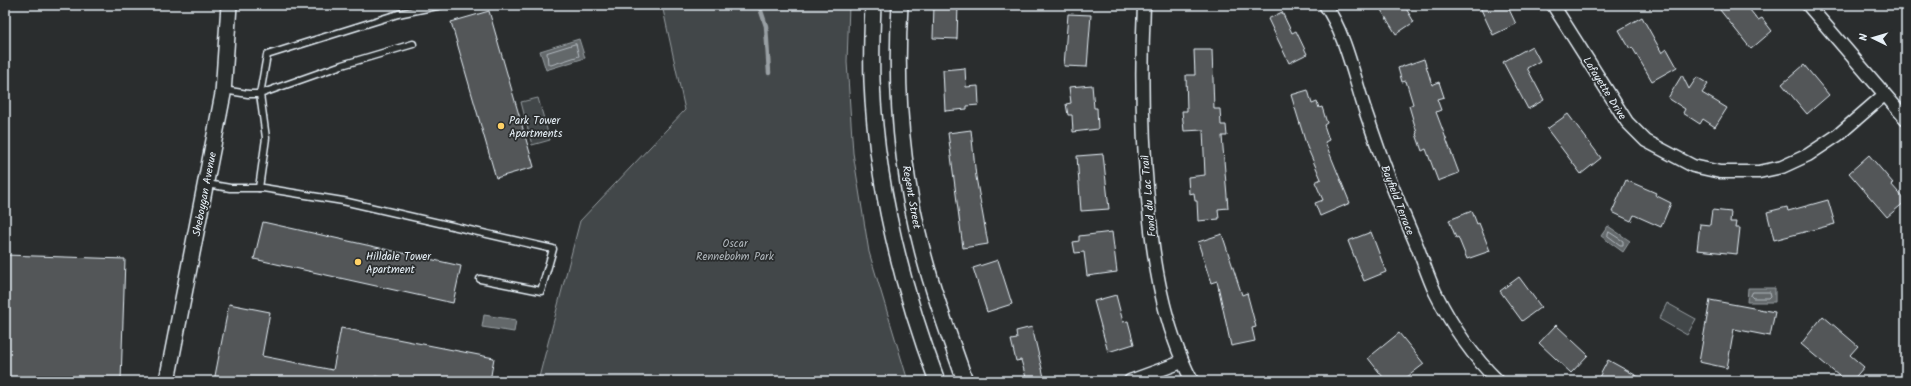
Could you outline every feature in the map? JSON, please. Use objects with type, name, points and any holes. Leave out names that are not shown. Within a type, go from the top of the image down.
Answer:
[{"type":"street","name":"Sheboygan Avenue","points":[[166,381],[207,184],[224,90],[229,5]]},
{"type":"street","points":[[873,5],[872,80],[875,128],[888,218],[909,302],[937,381]]},
{"type":"street","name":"Regent Street","points":[[900,5],[898,80],[901,117],[914,215],[934,292],[965,381]]},
{"type":"street","name":"Fond du Lac Trail","points":[[1144,5],[1141,70],[1142,124],[1152,243],[1161,291],[1175,344],[1192,381]]},
{"type":"street","name":"Bayfield Terrace","points":[[1325,5],[1335,22],[1345,47],[1366,113],[1404,218],[1435,291],[1451,320],[1469,347],[1498,381]]},
{"type":"street","name":"Lafayette Drive","points":[[1553,5],[1627,122],[1646,141],[1693,166],[1720,172],[1759,172],[1782,167],[1808,155],[1838,135],[1884,95]]},
{"type":"street","points":[[1808,5],[1906,119]]},
{"type":"street","points":[[1130,381],[1182,362]]},
{"type":"lane","points":[[259,188],[266,138],[260,94],[267,55],[398,14],[442,5]]},
{"type":"lane","points":[[224,90],[248,94],[260,94],[342,65],[413,44]]},
{"type":"lane","points":[[207,184],[230,188],[259,188],[344,201],[553,249],[541,291],[480,279]]},
{"type":"green space","name":"Oscar Rennebohm Park","points":[[662,5],[849,5],[847,62],[853,153],[869,252],[908,381],[538,381],[580,221],[685,110]]},
{"type":"green space","points":[[538,98],[550,140],[532,145],[521,102]]},
{"type":"green space","points":[[1667,303],[1696,319],[1687,335],[1659,319]]},
{"type":"water","points":[[579,39],[585,58],[546,70],[540,51]]},
{"type":"water","points":[[1608,226],[1630,241],[1623,252],[1601,236]]},
{"type":"water","points":[[1748,288],[1775,288],[1775,302],[1747,302]]},
{"type":"water","points":[[484,315],[516,320],[514,332],[482,327]]},
{"type":"building","points":[[934,5],[958,5],[957,39],[933,38]]},
{"type":"building","points":[[1378,5],[1404,5],[1414,22],[1396,34]]},
{"type":"building","points":[[1479,5],[1507,5],[1516,24],[1493,35]]},
{"type":"building","points":[[1716,5],[1746,5],[1758,20],[1762,18],[1772,31],[1751,49]]},
{"type":"building","name":"Park Tower Apartments","points":[[489,11],[534,167],[496,178],[451,22]]},
{"type":"building","points":[[1282,12],[1292,33],[1296,31],[1307,54],[1289,63],[1268,19]]},
{"type":"building","points":[[1068,14],[1091,15],[1087,67],[1064,66]]},
{"type":"building","points":[[1642,17],[1662,53],[1667,49],[1677,67],[1652,81],[1632,47],[1630,49],[1619,30]]},
{"type":"building","points":[[1532,46],[1540,61],[1527,68],[1544,100],[1528,109],[1503,62]]},
{"type":"building","points":[[1194,50],[1212,50],[1214,109],[1220,109],[1221,125],[1226,125],[1227,136],[1222,136],[1228,208],[1218,209],[1219,219],[1198,221],[1197,201],[1195,201],[1194,193],[1189,194],[1188,177],[1205,175],[1203,130],[1184,131],[1182,111],[1187,111],[1186,75],[1195,75]]},
{"type":"building","points":[[1424,59],[1432,85],[1439,82],[1444,97],[1437,99],[1441,110],[1436,112],[1459,173],[1438,181],[1426,149],[1422,151],[1409,106],[1413,104],[1406,81],[1402,82],[1398,68]]},
{"type":"building","points":[[1804,65],[1829,95],[1807,114],[1782,84]]},
{"type":"building","points":[[965,68],[966,87],[978,86],[979,105],[967,106],[967,109],[945,111],[943,70]]},
{"type":"building","points":[[1682,75],[1689,89],[1697,77],[1708,84],[1702,93],[1727,108],[1715,127],[1703,119],[1700,124],[1683,113],[1685,109],[1668,98]]},
{"type":"building","points":[[1092,85],[1094,108],[1097,108],[1098,129],[1073,132],[1072,115],[1068,115],[1066,104],[1071,103],[1069,87]]},
{"type":"building","points":[[1308,90],[1312,104],[1317,102],[1319,108],[1322,107],[1327,123],[1324,125],[1329,140],[1325,142],[1350,203],[1320,216],[1315,203],[1323,200],[1315,182],[1321,179],[1307,147],[1291,95]]},
{"type":"building","points":[[1568,114],[1601,158],[1581,174],[1547,129]]},
{"type":"building","points":[[971,130],[976,177],[988,244],[963,248],[948,133]]},
{"type":"building","points":[[1103,154],[1109,209],[1081,211],[1077,156]]},
{"type":"building","points":[[1869,155],[1906,201],[1887,217],[1849,173]]},
{"type":"building","points":[[1626,180],[1656,193],[1655,195],[1671,203],[1661,227],[1634,215],[1631,221],[1612,212]]},
{"type":"building","points":[[1828,200],[1835,224],[1774,240],[1767,212],[1787,207],[1788,211]]},
{"type":"building","points":[[1712,210],[1731,212],[1730,222],[1736,222],[1735,228],[1740,228],[1737,254],[1697,250],[1700,224],[1710,225]]},
{"type":"building","points":[[1472,211],[1477,224],[1479,223],[1490,251],[1467,259],[1449,220]]},
{"type":"building","name":"Hilldale Tower Apartment","points":[[263,222],[461,266],[453,303],[254,259]]},
{"type":"building","points":[[1112,232],[1117,272],[1087,276],[1084,252],[1075,253],[1073,242],[1079,241],[1079,236]]},
{"type":"building","points":[[1371,232],[1386,272],[1364,281],[1348,241]]},
{"type":"building","points":[[1222,234],[1242,295],[1247,293],[1256,327],[1252,328],[1255,341],[1231,346],[1217,281],[1211,283],[1198,242]]},
{"type":"building","points":[[5,255],[125,259],[121,381],[5,381]]},
{"type":"building","points":[[998,260],[1012,304],[987,312],[973,268]]},
{"type":"building","points":[[1519,277],[1541,307],[1522,321],[1500,291]]},
{"type":"building","points":[[1116,295],[1123,322],[1128,321],[1134,344],[1108,352],[1094,301]]},
{"type":"building","points":[[1710,300],[1775,312],[1770,336],[1734,329],[1727,368],[1699,362]]},
{"type":"building","points":[[229,304],[270,312],[262,356],[333,370],[341,328],[494,358],[490,381],[398,381],[375,376],[374,381],[214,381]]},
{"type":"building","points":[[1823,316],[1858,346],[1850,355],[1864,367],[1852,381],[1845,381],[1801,344]]},
{"type":"building","points":[[1556,325],[1588,355],[1571,373],[1539,343]]},
{"type":"building","points":[[1032,327],[1044,377],[1027,381],[1021,360],[1016,361],[1011,340],[1017,339],[1016,331]]},
{"type":"building","points":[[1399,333],[1424,364],[1402,381],[1386,381],[1368,358]]},
{"type":"building","points":[[1608,360],[1646,381],[1597,381]]},
{"type":"waterway","points":[[759,5],[766,26],[769,73]]},
{"type":"place","name":"Park Tower Apartments","points":[[501,126]]},
{"type":"place","name":"Hilldale Tower Apartment","points":[[358,262]]}]
